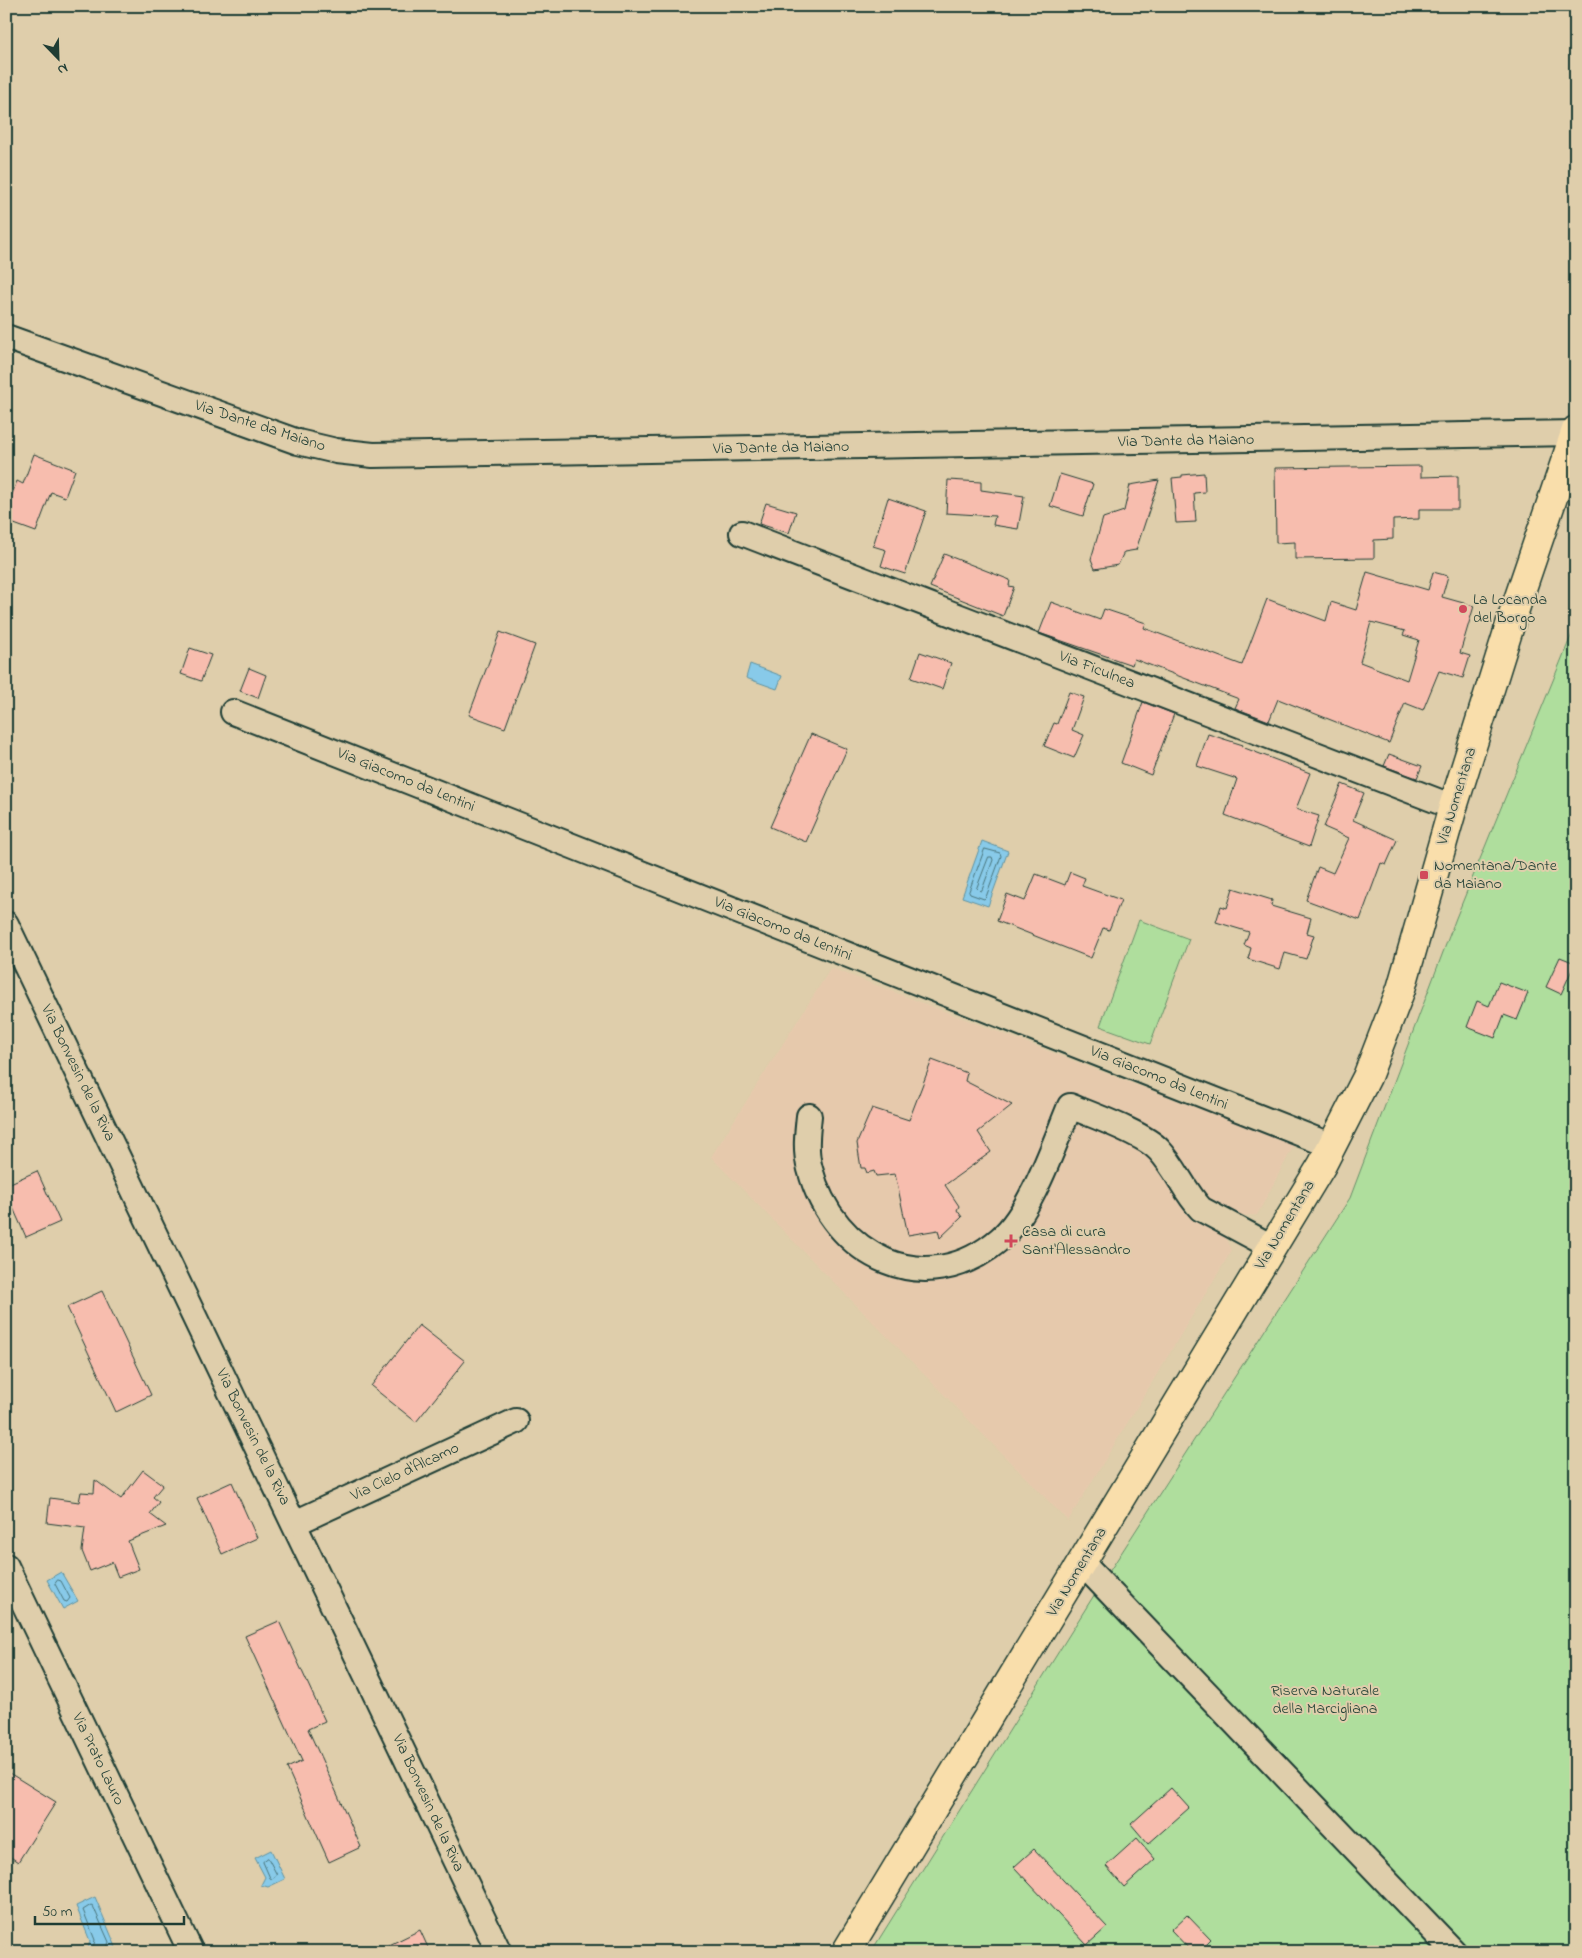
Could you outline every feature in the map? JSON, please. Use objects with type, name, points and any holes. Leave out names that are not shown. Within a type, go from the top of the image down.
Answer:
[{"type":"main road","name":"Via Nomentana","points":[[854,1948],[1332,1146],[1364,1083],[1393,1012],[1413,951],[1453,807],[1516,606],[1575,432]]},
{"type":"street","name":"Via Dante da Maiano","points":[[6,337],[298,442],[373,455],[1575,432]]},
{"type":"street","name":"Via Ficulnea","points":[[742,533],[1453,807]]},
{"type":"street","name":"Via Giacomo da Lentini","points":[[233,712],[1332,1146]]},
{"type":"street","name":"Via Bonvesin de la Riva","points":[[6,924],[295,1523],[499,1952]]},
{"type":"street","points":[[809,1116],[807,1144],[809,1167],[820,1198],[832,1218],[852,1240],[869,1253],[889,1264],[934,1270],[959,1264],[1001,1239],[1033,1193],[1070,1106],[1143,1138],[1158,1148],[1201,1209],[1272,1247]]},
{"type":"street","name":"Via Cielo d'Alcamo","points":[[295,1523],[516,1422]]},
{"type":"street","points":[[1082,1563],[1454,1952]]},
{"type":"street","name":"Via Prato Lauro","points":[[6,1566],[191,1952]]},
{"type":"shaded area","name":"Casa di cura Sant'Alessandro","points":[[831,968],[1294,1145],[1257,1215],[1231,1216],[1223,1232],[1232,1250],[1068,1521],[711,1157]]},
{"type":"green space","name":"Riserva Naturale della Marcigliana","points":[[1576,624],[1576,1952],[871,1952],[1091,1600],[1350,1198],[1456,918]]},
{"type":"green space","points":[[1139,920],[1189,939],[1150,1044],[1100,1026]]},
{"type":"water","points":[[750,664],[782,676],[777,689],[746,678]]},
{"type":"water","points":[[982,841],[1008,851],[988,906],[962,897]]},
{"type":"water","points":[[61,1572],[78,1601],[63,1609],[47,1580]]},
{"type":"water","points":[[271,1850],[285,1879],[268,1887],[261,1885],[265,1877],[255,1858]]},
{"type":"water","points":[[95,1897],[116,1947],[105,1952],[87,1952],[90,1941],[76,1906]]},
{"type":"building","points":[[34,454],[75,470],[65,497],[51,492],[36,532],[6,521],[6,510],[17,481],[23,484]]},
{"type":"building","points":[[1421,466],[1421,477],[1458,476],[1458,509],[1419,509],[1419,519],[1393,520],[1393,539],[1374,540],[1374,558],[1295,559],[1295,542],[1276,543],[1275,468]]},
{"type":"building","points":[[1204,473],[1205,492],[1194,493],[1196,522],[1176,523],[1172,478]]},
{"type":"building","points":[[1060,474],[1093,484],[1083,516],[1050,506]]},
{"type":"building","points":[[948,480],[981,482],[981,490],[1024,496],[1018,529],[993,525],[995,516],[946,513]]},
{"type":"building","points":[[1159,480],[1136,550],[1124,552],[1118,565],[1095,569],[1091,559],[1103,518],[1124,511],[1130,485]]},
{"type":"building","points":[[888,498],[926,511],[905,574],[881,566],[886,550],[873,546]]},
{"type":"building","points":[[766,503],[796,512],[789,533],[759,524]]},
{"type":"building","points":[[944,554],[1010,580],[1009,586],[1014,587],[1003,616],[930,587]]},
{"type":"building","points":[[1367,572],[1428,590],[1433,572],[1448,576],[1442,597],[1474,606],[1460,653],[1470,656],[1463,678],[1439,671],[1423,710],[1405,703],[1389,743],[1278,699],[1269,721],[1235,708],[1239,699],[1134,659],[1132,665],[1039,633],[1051,602],[1100,620],[1104,609],[1146,623],[1144,628],[1242,665],[1267,599],[1326,621],[1331,602],[1356,610]],"holes":[[[1371,622],[1405,631],[1403,635],[1419,640],[1407,680],[1360,662]]]},
{"type":"building","points":[[500,632],[535,645],[505,728],[469,715]]},
{"type":"building","points":[[190,648],[211,655],[201,681],[181,674]]},
{"type":"building","points":[[920,652],[951,663],[942,689],[911,678]]},
{"type":"building","points":[[249,668],[266,675],[258,698],[240,691]]},
{"type":"building","points":[[1069,692],[1084,697],[1072,730],[1084,735],[1074,758],[1044,746],[1054,723],[1057,724]]},
{"type":"building","points":[[1143,702],[1174,714],[1151,775],[1121,763]]},
{"type":"building","points":[[811,734],[847,749],[806,842],[770,827]]},
{"type":"building","points":[[1208,734],[1243,745],[1242,747],[1310,773],[1296,809],[1319,816],[1309,847],[1225,815],[1237,779],[1197,766]]},
{"type":"building","points":[[1389,754],[1422,766],[1417,778],[1384,766]]},
{"type":"building","points":[[1342,784],[1364,793],[1353,820],[1397,840],[1386,865],[1381,863],[1360,920],[1306,900],[1318,867],[1333,873],[1349,838],[1324,827]]},
{"type":"building","points":[[1070,872],[1085,878],[1082,886],[1121,900],[1109,930],[1103,928],[1091,958],[997,921],[1007,894],[1025,901],[1036,874],[1065,885]]},
{"type":"building","points":[[1233,888],[1272,900],[1271,906],[1311,918],[1307,933],[1314,935],[1306,959],[1285,953],[1280,969],[1248,959],[1251,948],[1244,945],[1249,932],[1216,922],[1221,906],[1227,908]]},
{"type":"building","points":[[1560,957],[1575,963],[1561,994],[1546,987]]},
{"type":"building","points":[[1499,982],[1528,993],[1517,1020],[1504,1015],[1495,1038],[1467,1027],[1477,1001],[1489,1006]]},
{"type":"building","points":[[932,1060],[967,1073],[965,1081],[1012,1105],[978,1132],[991,1152],[945,1185],[959,1206],[957,1210],[962,1217],[940,1238],[938,1230],[908,1235],[895,1174],[876,1176],[874,1171],[867,1173],[865,1168],[861,1168],[857,1143],[872,1108],[909,1120]]},
{"type":"building","points":[[37,1171],[60,1222],[26,1237],[6,1192],[6,1185]]},
{"type":"building","points":[[102,1291],[151,1395],[116,1412],[67,1307]]},
{"type":"building","points":[[419,1325],[465,1361],[416,1422],[371,1386]]},
{"type":"building","points":[[143,1470],[163,1485],[153,1497],[159,1502],[150,1514],[166,1526],[128,1541],[139,1569],[118,1577],[112,1562],[90,1571],[82,1551],[85,1528],[47,1523],[50,1498],[79,1502],[81,1492],[94,1493],[95,1480],[121,1499]]},
{"type":"building","points":[[232,1482],[257,1538],[222,1554],[197,1498]]},
{"type":"building","points":[[279,1621],[325,1721],[308,1729],[361,1847],[329,1862],[287,1768],[302,1761],[245,1636]]},
{"type":"building","points":[[6,1771],[56,1802],[18,1862],[6,1854]]},
{"type":"building","points":[[1171,1788],[1189,1808],[1148,1844],[1131,1824]]},
{"type":"building","points":[[1137,1838],[1155,1859],[1124,1887],[1106,1866]]},
{"type":"building","points":[[1034,1849],[1107,1927],[1087,1945],[1014,1867]]},
{"type":"building","points":[[1187,1915],[1211,1940],[1199,1952],[1192,1952],[1171,1930]]},
{"type":"building","points":[[420,1930],[430,1952],[375,1952]]},
{"type":"place","name":"La Locanda del Borgo","points":[[1463,609]]},
{"type":"place","name":"Nomentana/Dante da Maiano","points":[[1424,875]]},
{"type":"place","name":"Casa di cura Sant'Alessandro","points":[[1011,1241]]}]
